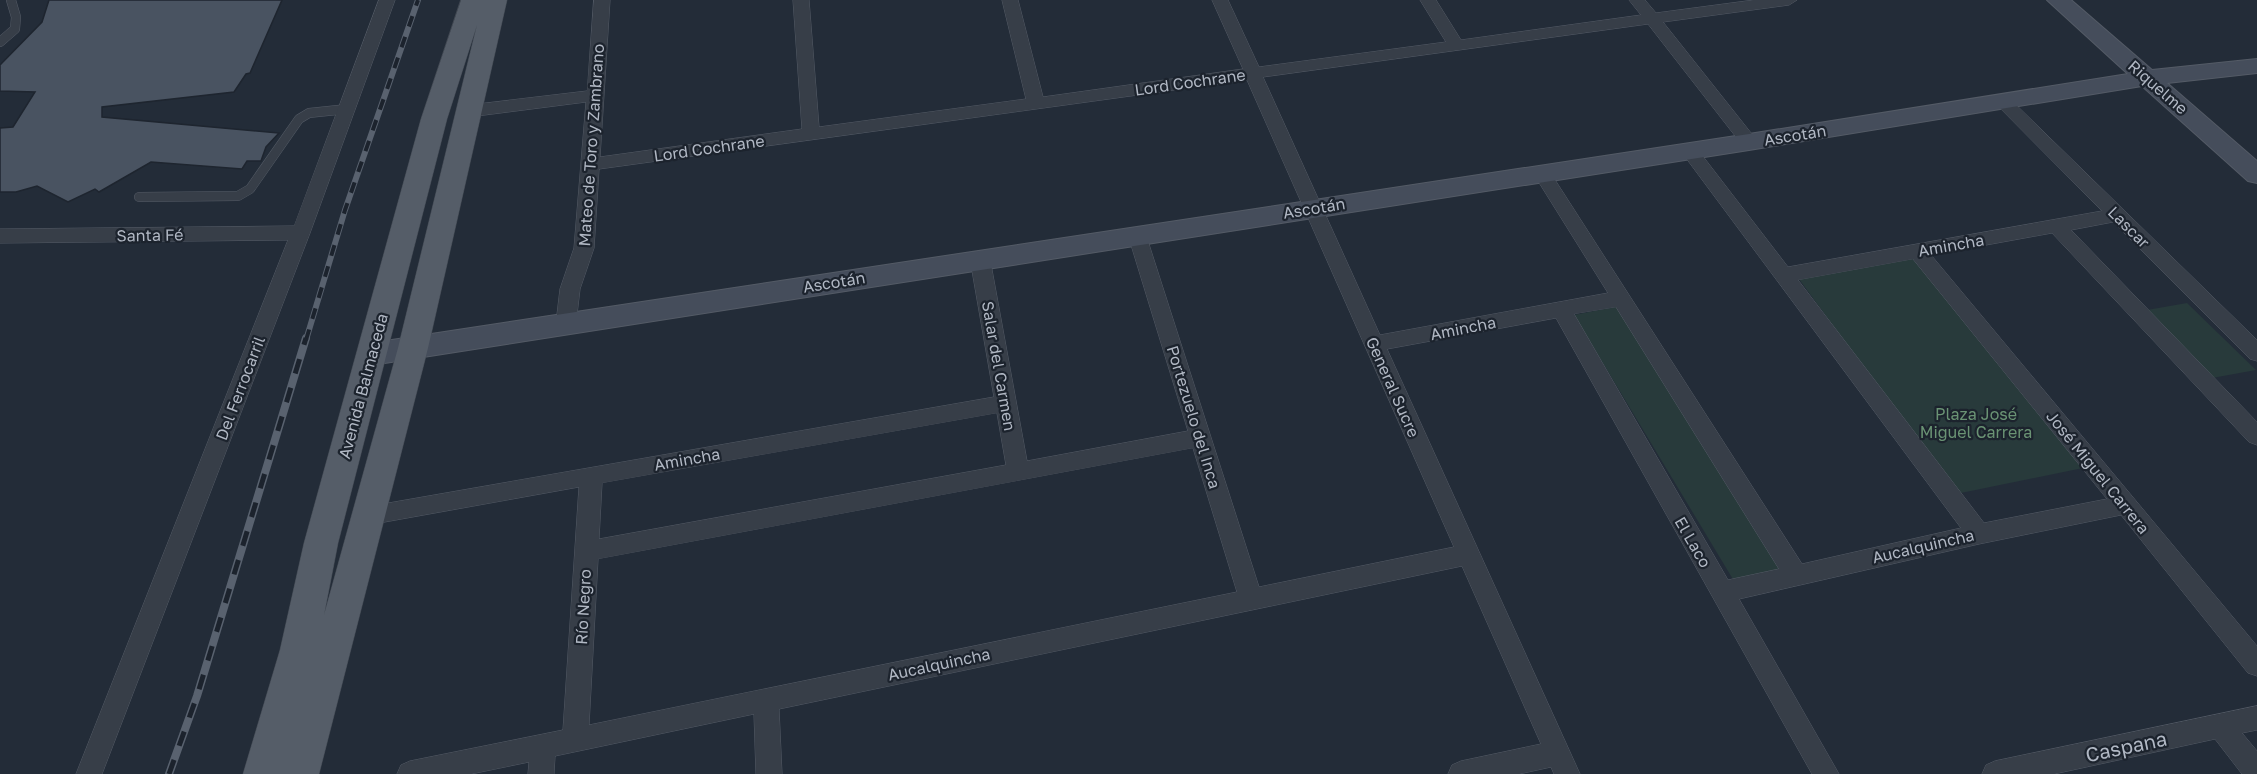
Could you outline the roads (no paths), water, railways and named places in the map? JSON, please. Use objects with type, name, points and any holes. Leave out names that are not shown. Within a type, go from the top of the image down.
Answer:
[{"type":"main road","name":"Avenida Balmaceda","points":[[263,774],[298,650],[321,543],[434,119],[473,0]]},
{"type":"main road","points":[[299,774],[413,348],[495,0]]},
{"type":"street","name":"Del Ferrocarril","points":[[89,774],[301,233],[387,0]]},
{"type":"street","name":"Mateo de Toro y Zambrano","points":[[566,323],[570,289],[584,248],[602,0]]},
{"type":"street","points":[[801,0],[811,134]]},
{"type":"street","points":[[1010,0],[1036,103]]},
{"type":"street","name":"General Sucre","points":[[1220,0],[1562,763]]},
{"type":"street","points":[[1428,0],[1457,46]]},
{"type":"street","points":[[1637,0],[1749,142]]},
{"type":"street","name":"Lord Cochrane","points":[[591,164],[1789,0]]},
{"type":"street","name":"Riquelme","points":[[2058,0],[2257,175]]},
{"type":"street","name":"Ascotán","points":[[372,354],[1749,142],[2147,78],[2257,66]]},
{"type":"street","points":[[469,111],[595,95]]},
{"type":"street","name":"Lascar","points":[[2002,101],[2257,352]]},
{"type":"street","points":[[1689,150],[1978,534]]},
{"type":"street","points":[[1542,173],[1796,575]]},
{"type":"street","name":"Amincha","points":[[1784,275],[2117,214]]},
{"type":"street","points":[[2055,225],[2257,436]]},
{"type":"street","name":"Santa Fé","points":[[0,236],[301,233]]},
{"type":"street","name":"Portezuelo del Inca","points":[[1137,235],[1251,600]]},
{"type":"street","name":"José Miguel Carrera","points":[[1917,251],[2257,665]]},
{"type":"street","name":"Salar del Carmen","points":[[980,259],[1018,472]]},
{"type":"street","name":"Amincha","points":[[1374,344],[1623,298]]},
{"type":"street","name":"El Laco","points":[[1561,309],[1826,774]]},
{"type":"street","name":"Amincha","points":[[368,515],[1006,403]]},
{"type":"street","points":[[586,551],[1200,438]]},
{"type":"street","name":"Río Negro","points":[[575,739],[591,476]]},
{"type":"street","name":"Aucalquincha","points":[[1722,592],[1978,534],[2124,505]]},
{"type":"street","name":"Aucalquincha","points":[[410,774],[1469,554]]},
{"type":"street","points":[[766,700],[769,774]]},
{"type":"street","name":"Caspana","points":[[2002,773],[2257,718]]},
{"type":"street","points":[[2220,725],[2257,772]]},
{"type":"street","points":[[541,774],[543,746]]},
{"type":"street","points":[[1461,774],[1562,763]]},
{"type":"lane","points":[[0,42],[15,29],[16,17],[11,0]]},
{"type":"lane","points":[[139,197],[238,196],[250,189],[299,119],[309,113],[347,109]]},
{"type":"railway","points":[[306,340],[345,210],[418,0]]},
{"type":"railway","points":[[169,774],[197,696],[306,338]]},
{"type":"park label","name":"Plaza José Miguel Carrera","points":[[1976,423]]}]
